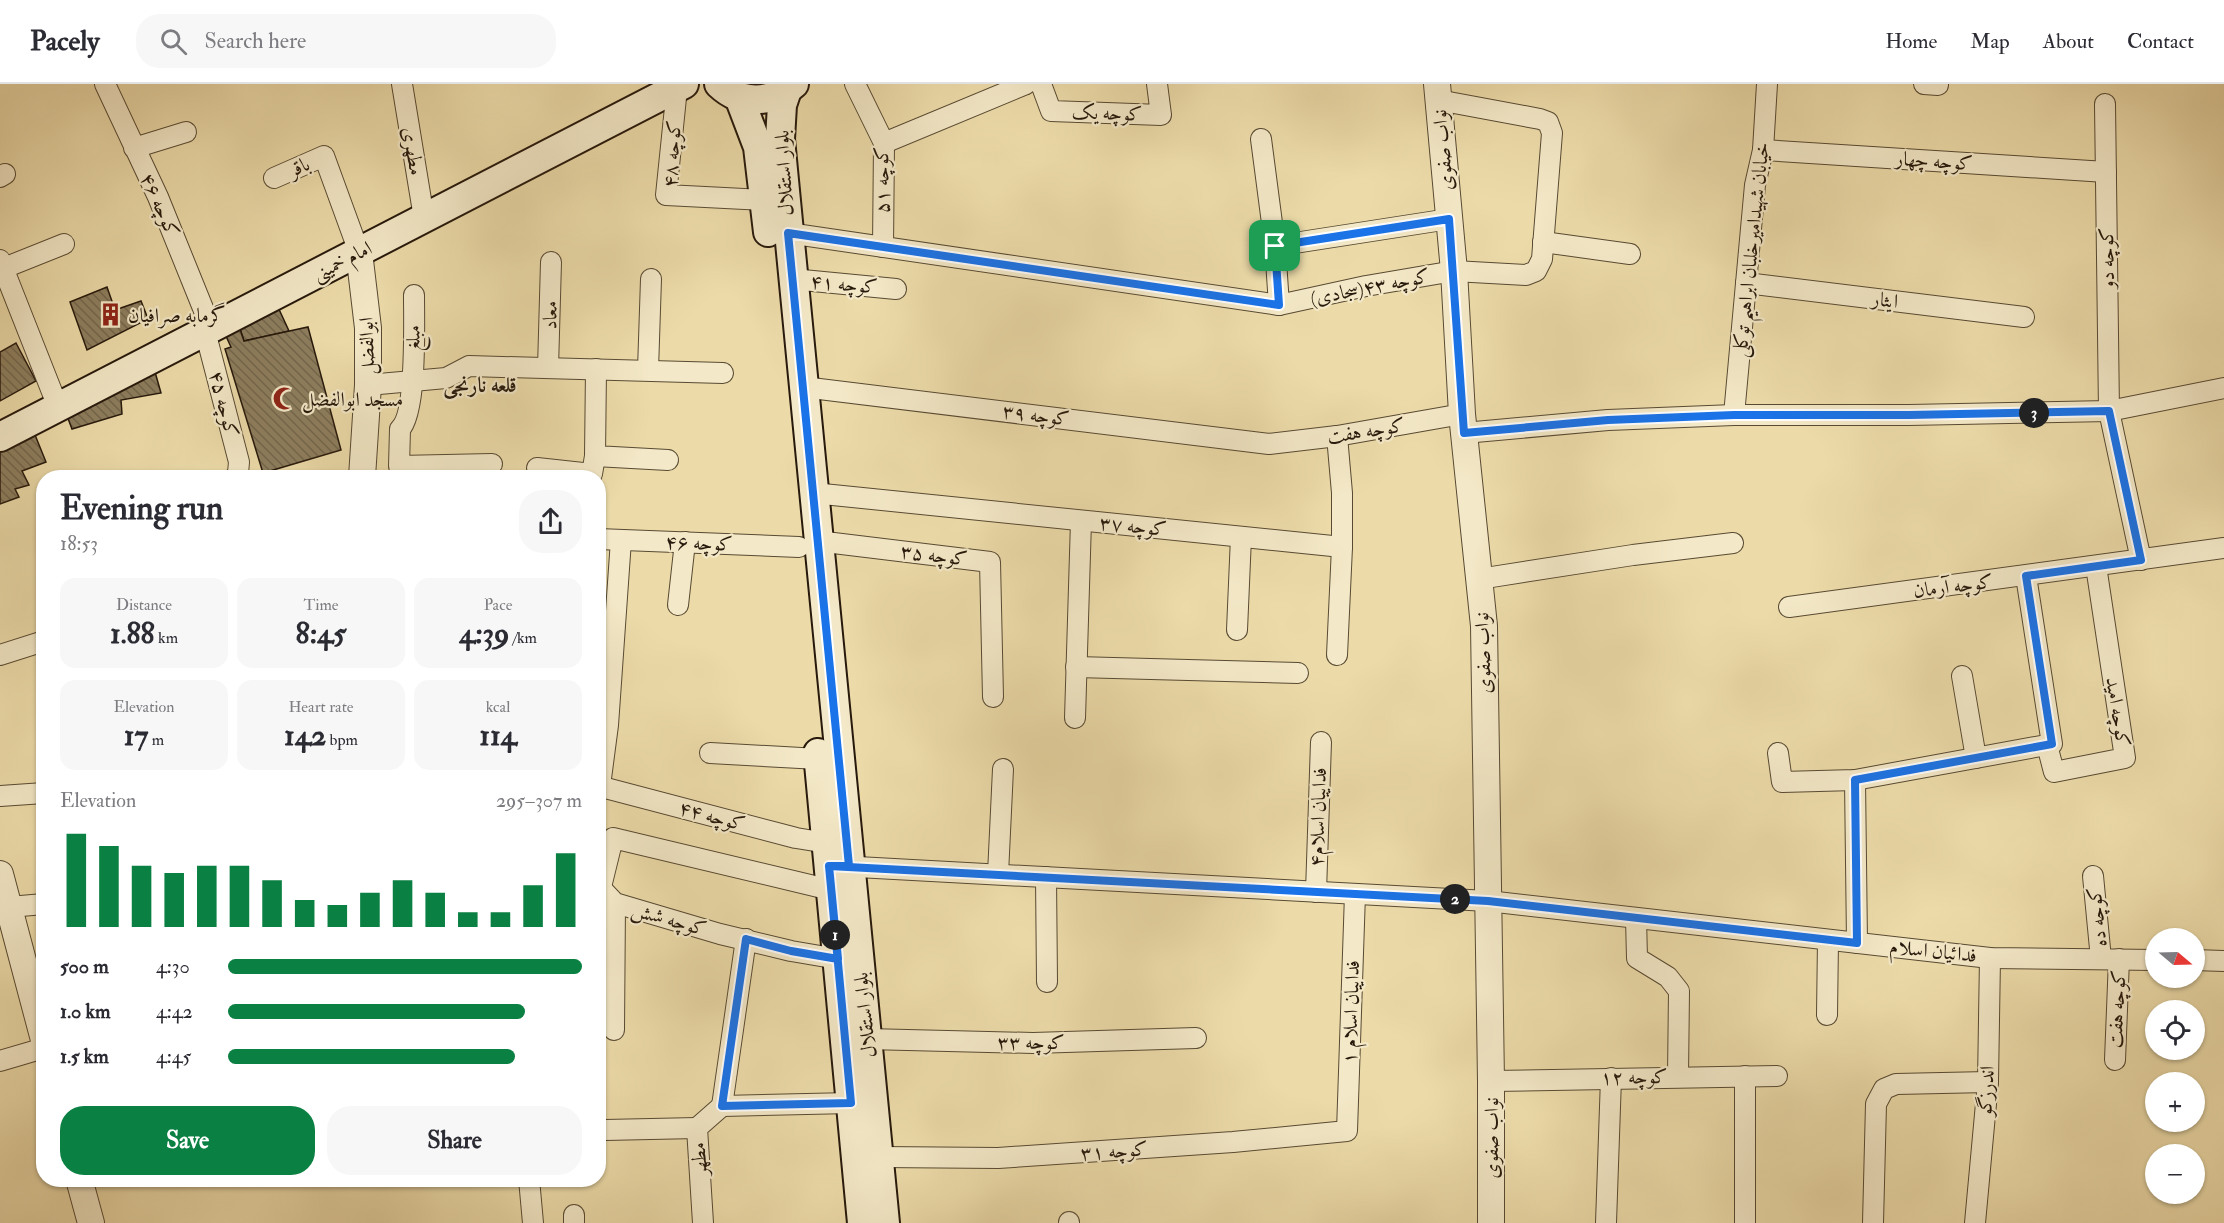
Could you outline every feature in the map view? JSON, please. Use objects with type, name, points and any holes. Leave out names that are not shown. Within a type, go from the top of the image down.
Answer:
[{"type":"main road","name":"امام خمینی","points":[[0,437],[680,86]]},
{"type":"main road","name":"بلوار استقلال","points":[[791,87],[782,105],[780,139],[813,493],[808,544],[819,759],[834,866],[867,1039],[885,1223]]},
{"type":"main road","points":[[729,91],[755,100],[772,98],[791,87]]},
{"type":"main road","name":"بلوار استقلال","points":[[729,91],[758,147],[808,544],[834,866],[838,959],[862,1223]]},
{"type":"street","name":"کوچه ۴۶","points":[[105,84],[158,197],[208,330]]},
{"type":"street","name":"مطهری","points":[[402,84],[424,218]]},
{"type":"street","name":"کوچه ۵۱","points":[[855,84],[885,143],[883,247]]},
{"type":"street","points":[[885,143],[1026,84]]},
{"type":"street","name":"کوچه یک","points":[[1041,84],[1051,111],[1161,115],[1157,84]]},
{"type":"street","name":"خیابان شهیدامیرخلبان ابراهیم توکلی","points":[[1734,415],[1755,185],[1763,150],[1767,84]]},
{"type":"street","name":"کوچه ۴۸","points":[[680,86],[666,195],[765,200]]},
{"type":"street","points":[[1437,92],[1548,122],[1552,133],[1543,242],[1629,254]]},
{"type":"street","name":"نواب صفوی","points":[[1437,92],[1454,271],[1463,424],[1484,626],[1491,1223]]},
{"type":"street","name":"کوچه دو","points":[[2105,104],[2109,411],[2141,560]]},
{"type":"street","points":[[134,148],[186,132]]},
{"type":"street","points":[[1261,138],[1275,246],[1279,305]]},
{"type":"street","name":"کوچه چهار","points":[[1763,150],[2106,172]]},
{"type":"street","name":"باقر","points":[[274,178],[324,156],[359,252]]},
{"type":"street","points":[[1275,246],[1449,219]]},
{"type":"street","name":"کوچه ۴۳(سجادی)","points":[[788,233],[1279,305],[1366,286],[1454,271],[1526,275],[1536,271],[1542,260],[1543,242]]},
{"type":"street","points":[[58,407],[2,264],[64,244]]},
{"type":"street","name":"ابوالفضل","points":[[359,252],[368,328],[368,385],[362,470]]},
{"type":"street","name":"معاد","points":[[548,368],[551,262]]},
{"type":"street","points":[[648,370],[651,279]]},
{"type":"street","name":"کوچه ۴۱","points":[[792,279],[896,289]]},
{"type":"street","name":"ایثار","points":[[1746,283],[2024,317]]},
{"type":"street","name":"مبلغ","points":[[414,295],[412,381],[405,424],[400,429],[399,466],[492,464]]},
{"type":"street","name":"کوچه ۴۵","points":[[208,330],[239,462],[238,470]]},
{"type":"street","points":[[368,385],[446,378],[469,366],[723,373]]},
{"type":"street","points":[[593,470],[595,456],[596,369]]},
{"type":"street","name":"کوچه ۳۹","points":[[803,387],[1269,444]]},
{"type":"street","name":"کوچه هفت","points":[[1269,444],[1463,424],[1734,415],[2109,411],[2224,387]]},
{"type":"street","points":[[1336,436],[1342,493],[1337,655]]},
{"type":"street","points":[[595,456],[668,460]]},
{"type":"street","points":[[537,468],[555,470]]},
{"type":"street","name":"کوچه ۳۷","points":[[813,493],[1342,548]]},
{"type":"street","points":[[1075,718],[1081,521]]},
{"type":"street","points":[[1237,630],[1241,537]]},
{"type":"street","name":"کوچه ۴۶","points":[[606,539],[808,544]]},
{"type":"street","points":[[606,739],[621,540]]},
{"type":"street","points":[[678,605],[685,542]]},
{"type":"street","points":[[1479,579],[1633,555],[1734,543]]},
{"type":"street","name":"کوچه ۳۵","points":[[808,544],[990,562],[993,697]]},
{"type":"street","name":"کوچه آرمان","points":[[1788,607],[2224,548]]},
{"type":"street","name":"کوچه امید","points":[[2047,744],[2054,772],[2126,758],[2096,566]]},
{"type":"street","points":[[1778,753],[1782,782],[1855,780],[2052,744],[2026,576]]},
{"type":"street","points":[[0,655],[36,643]]},
{"type":"street","points":[[1076,668],[1298,673]]},
{"type":"street","points":[[1962,676],[1976,758]]},
{"type":"street","name":"فداییان اسلام۴","points":[[1316,892],[1321,742]]},
{"type":"street","points":[[710,753],[819,759]]},
{"type":"street","points":[[998,874],[1003,769]]},
{"type":"street","points":[[1855,780],[1857,943]]},
{"type":"street","name":"کوچه ۴۴","points":[[606,788],[796,838],[834,866]]},
{"type":"street","points":[[0,796],[36,794]]},
{"type":"street","points":[[606,864],[613,838],[834,866]]},
{"type":"street","name":"فدائیان اسلام","points":[[834,866],[1488,901],[1990,958],[2145,960]]},
{"type":"street","points":[[0,874],[36,1009]]},
{"type":"street","name":"کوچه ده","points":[[2093,876],[2110,959]]},
{"type":"street","points":[[1046,877],[1047,982]]},
{"type":"street","name":"کوچه شش","points":[[606,893],[615,903],[791,951],[838,959]]},
{"type":"street","name":"فداییان اسلام ۱","points":[[1347,1131],[1355,894]]},
{"type":"street","points":[[614,1030],[615,903]]},
{"type":"street","points":[[9,907],[36,905]]},
{"type":"street","points":[[1636,918],[1637,958],[1668,977],[1679,991],[1678,1076]]},
{"type":"street","points":[[746,939],[722,1106],[851,1103]]},
{"type":"street","points":[[1827,1015],[1828,940]]},
{"type":"street","name":"اندرزگو","points":[[1975,1223],[1988,1082],[1990,958]]},
{"type":"street","name":"کوچه هفت","points":[[2110,959],[2115,1059]]},
{"type":"street","points":[[2205,960],[2224,961]]},
{"type":"street","name":"کوچه ۳۳","points":[[867,1039],[1033,1043],[1196,1038]]},
{"type":"street","points":[[0,1061],[36,1040]]},
{"type":"street","points":[[1745,1076],[1745,1222]]},
{"type":"street","name":"کوچه ۱۲","points":[[1491,1080],[1778,1076]]},
{"type":"street","points":[[1606,1223],[1611,1078]]},
{"type":"street","points":[[1872,1223],[1876,1104],[1884,1089],[1896,1084],[1988,1082]]},
{"type":"street","name":"مطهر","points":[[703,1223],[697,1128],[722,1106]]},
{"type":"street","points":[[606,1130],[697,1128]]},
{"type":"street","name":"کوچه ۳۱","points":[[880,1156],[998,1158],[1222,1143],[1347,1131]]},
{"type":"street","points":[[86,1187],[91,1223]]},
{"type":"street","points":[[530,1187],[533,1223]]},
{"type":"building","name":"گرمابه صرافیان","points":[[107,287],[115,310],[141,301],[148,319],[87,350],[70,302]]},
{"type":"building","points":[[277,305],[289,331],[244,341],[239,326]]},
{"type":"building","name":"مسجد ابوالفضل","points":[[239,326],[244,341],[308,327],[341,450],[273,470],[262,470],[225,349],[231,347],[224,332]]},
{"type":"building","points":[[16,343],[36,381],[0,401],[0,352]]},
{"type":"building","points":[[153,365],[161,393],[121,400],[122,414],[72,429],[66,413]]},
{"type":"building","points":[[33,430],[46,462],[22,471],[29,485],[15,489],[19,497],[0,504],[0,451],[11,441]]},
{"type":"place","name":"گرمابه صرافیان","points":[[110,315]]},
{"type":"place","name":"مسجد ابوالفضل","points":[[284,399]]},
{"type":"district","name":"قلعه نارنجی","points":[[480,385]]},
{"type":"route","points":[[1275,246],[1279,305],[788,233],[849,866],[829,866],[848,1062],[851,1103],[722,1106],[746,939],[791,951],[838,959],[829,866],[1488,901],[1857,943],[1855,780],[2052,744],[2026,576],[2141,560],[2109,411],[1909,415],[1734,415],[1608,420],[1464,433],[1449,219],[1275,246]]}]
